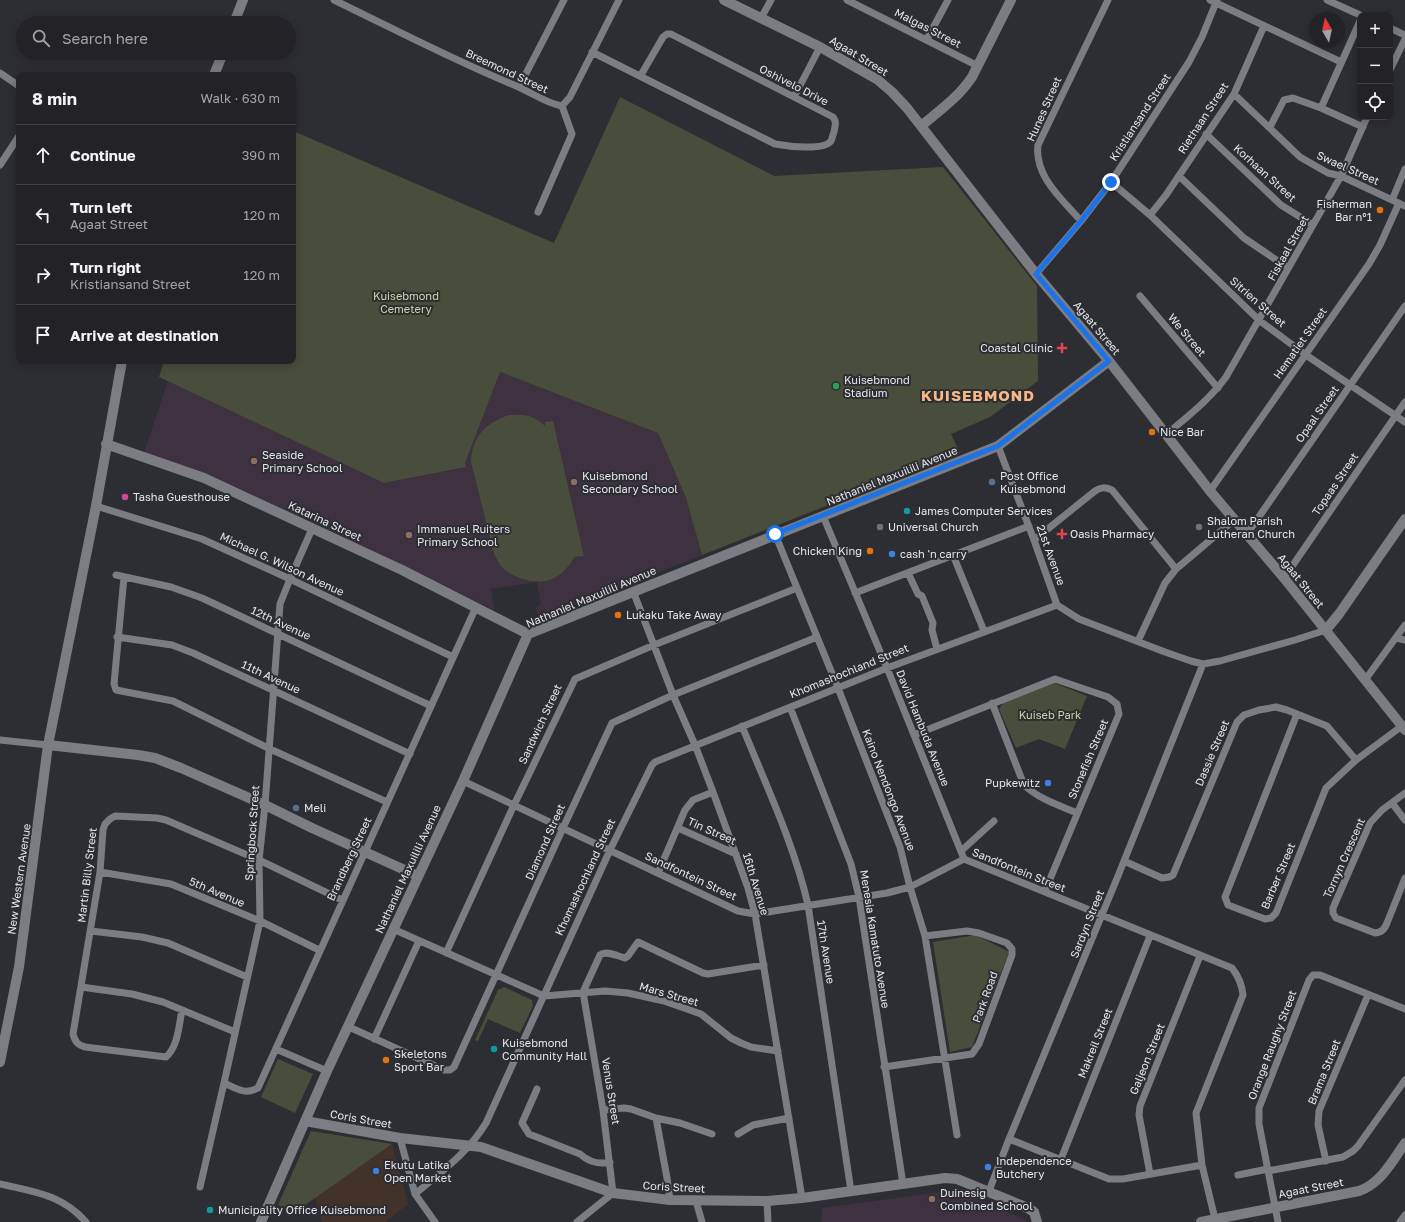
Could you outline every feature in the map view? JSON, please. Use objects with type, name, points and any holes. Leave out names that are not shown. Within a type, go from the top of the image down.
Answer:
[{"type":"street","points":[[237,16],[243,0]]},
{"type":"street","name":"Breemond Street","points":[[334,0],[487,74],[520,87],[552,104],[562,106]]},
{"type":"street","points":[[520,87],[564,0]]},
{"type":"street","points":[[538,212],[572,134],[562,106],[570,97],[619,0]]},
{"type":"street","name":"Agaat Street","points":[[724,0],[820,47],[878,80],[892,92],[921,126],[1036,274],[1109,361],[1210,491],[1284,578],[1403,728]]},
{"type":"street","points":[[761,18],[771,0]]},
{"type":"street","name":"Malgas Street","points":[[847,0],[978,66]]},
{"type":"street","points":[[927,39],[948,0]]},
{"type":"street","points":[[921,126],[948,104],[964,88],[978,66],[1011,0]]},
{"type":"street","name":"Hunes Street","points":[[1081,221],[1046,179],[1041,171],[1037,153],[1038,145],[1108,0]]},
{"type":"street","points":[[1328,0],[1357,14]]},
{"type":"street","points":[[1214,1],[1341,62]]},
{"type":"street","name":"Kristiansand Street","points":[[1036,274],[1081,221],[1111,182],[1188,62],[1202,36],[1214,1]]},
{"type":"street","name":"Riethaan Street","points":[[1150,215],[1166,195],[1234,94],[1264,26]]},
{"type":"street","points":[[1321,108],[1357,27]]},
{"type":"street","points":[[1393,29],[1405,35]]},
{"type":"street","name":"Oshivelo Drive","points":[[592,52],[775,144],[787,146],[822,146],[831,141],[836,124],[833,117],[671,34],[667,34],[663,37],[641,76]]},
{"type":"street","points":[[1393,64],[1405,39]]},
{"type":"street","points":[[794,97],[820,47]]},
{"type":"street","points":[[215,72],[220,60]]},
{"type":"street","points":[[0,73],[16,84]]},
{"type":"street","name":"Swael Street","points":[[1234,94],[1300,157],[1328,173],[1341,176],[1399,203]]},
{"type":"street","points":[[1270,127],[1284,100],[1289,98],[1294,98],[1321,108],[1362,127]]},
{"type":"street","name":"Fiskaal Street","points":[[1167,434],[1218,388],[1226,377],[1260,320],[1341,176],[1366,120]]},
{"type":"street","name":"Korhaan Street","points":[[1206,134],[1281,205],[1313,225]]},
{"type":"street","points":[[0,165],[16,141]]},
{"type":"street","name":"Hematiet Street","points":[[1210,491],[1369,264],[1399,203],[1405,169]]},
{"type":"street","points":[[1178,176],[1244,238],[1288,268]]},
{"type":"street","name":"Sitrien Street","points":[[1111,182],[1150,215],[1260,320],[1350,386],[1405,422]]},
{"type":"street","name":"We Street","points":[[1140,296],[1218,388]]},
{"type":"street","name":"Opaal Street","points":[[1248,534],[1405,306]]},
{"type":"street","name":"Nathaniel Maxuilili Avenue","points":[[261,1222],[327,1071],[349,1027],[393,928],[463,781],[528,634],[998,446],[1109,361]]},
{"type":"street","name":"New Western Avenue","points":[[0,1062],[19,967],[48,746],[96,506],[121,364]]},
{"type":"street","name":"Topaas Street","points":[[1284,578],[1405,402]]},
{"type":"street","name":"Katarina Street","points":[[106,444],[204,478],[402,570],[528,634]]},
{"type":"street","name":"21st Avenue","points":[[998,446],[1029,526],[1057,605]]},
{"type":"street","points":[[1034,540],[1095,491],[1102,488],[1108,488],[1112,490],[1176,569]]},
{"type":"street","name":"Michael G. Wilson Avenue","points":[[96,506],[202,539],[290,579],[453,658]]},
{"type":"street","name":"David Hambuda Avenue","points":[[823,516],[887,668],[964,859]]},
{"type":"street","points":[[1057,605],[1079,619],[1190,661],[1203,664],[1220,661],[1326,630],[1340,614],[1405,519]]},
{"type":"street","points":[[1138,641],[1165,583],[1176,569],[1234,520]]},
{"type":"street","points":[[855,593],[1029,526]]},
{"type":"street","name":"Springbock Street","points":[[200,1187],[260,921],[259,860],[266,805],[280,604],[312,529]]},
{"type":"street","name":"Kaino Nendongo Avenue","points":[[775,534],[838,688],[900,847],[925,936],[957,1136]]},
{"type":"street","points":[[953,555],[984,631]]},
{"type":"street","points":[[908,572],[918,594],[922,596],[933,623],[932,630],[937,649]]},
{"type":"street","name":"12th Avenue","points":[[116,575],[171,587],[202,598],[431,706]]},
{"type":"street","points":[[124,577],[117,637],[114,684],[116,690],[173,701],[387,802]]},
{"type":"street","name":"Sandwich Street","points":[[446,953],[514,805],[575,679],[654,645],[797,588]]},
{"type":"street","name":"16th Avenue","points":[[633,591],[673,695],[695,745],[748,888],[755,914],[764,965],[802,1198]]},
{"type":"street","name":"Khomashochland Street","points":[[415,1194],[450,1166],[471,1145],[486,1123],[610,850],[652,765],[659,760],[695,745],[887,668],[1057,605]]},
{"type":"street","name":"Brandberg Street","points":[[224,1083],[242,1091],[250,1092],[258,1088],[319,950],[476,607]]},
{"type":"street","points":[[1365,680],[1405,625]]},
{"type":"street","name":"11th Avenue","points":[[117,637],[172,645],[193,653],[410,754]]},
{"type":"street","name":"Diamond Street","points":[[349,1027],[444,1070],[450,1070],[454,1067],[612,723],[673,695],[817,638]]},
{"type":"street","points":[[1396,638],[1405,640]]},
{"type":"street","name":"Sardyn Street","points":[[989,1191],[1009,1139],[1102,916],[1203,664]]},
{"type":"street","name":"Stonefish Street","points":[[914,735],[1055,679],[1108,697],[1117,704],[1119,714],[1045,891]]},
{"type":"street","points":[[992,703],[1024,785],[1031,792],[1041,798],[1077,813]]},
{"type":"street","name":"Menesia Kamatuto Avenue","points":[[790,707],[851,864],[859,897],[903,1184]]},
{"type":"street","name":"Dassie Street","points":[[1124,861],[1162,878],[1173,875],[1237,722],[1244,715],[1276,707],[1327,726],[1356,760]]},
{"type":"street","name":"Barber Street","points":[[1297,714],[1226,894],[1225,900],[1228,906],[1264,919],[1274,916],[1324,793],[1330,784],[1356,760],[1403,728]]},
{"type":"street","name":"17th Avenue","points":[[742,726],[803,882],[808,906],[851,1191]]},
{"type":"street","points":[[0,740],[155,758],[266,805],[312,828],[418,876]]},
{"type":"street","name":"Sandfontein Street","points":[[463,781],[738,911],[755,914],[887,893],[910,887],[964,859],[1045,891],[1150,936],[1232,968],[1241,981],[1243,996],[1196,1113],[1202,1165],[1214,1219]]},
{"type":"street","points":[[658,873],[685,810],[693,800],[713,792]]},
{"type":"street","name":"Tornyn Crescent","points":[[1405,793],[1382,810],[1370,823],[1333,908],[1333,913],[1336,918],[1375,933],[1380,933],[1384,930],[1405,878]]},
{"type":"street","points":[[1392,803],[1405,820]]},
{"type":"street","name":"Martin Billy Street","points":[[182,1010],[174,1046],[170,1054],[166,1057],[85,1047],[78,1045],[74,1040],[73,1034],[100,872],[102,830],[105,824],[115,816],[157,818],[166,820],[259,860],[342,900]]},
{"type":"street","points":[[961,850],[994,822]]},
{"type":"street","name":"Tin Street","points":[[678,828],[736,854]]},
{"type":"street","name":"5th Avenue","points":[[100,872],[171,884],[260,921],[319,950]]},
{"type":"street","points":[[393,928],[544,996]]},
{"type":"street","name":"Park Road","points":[[884,1067],[972,1054],[979,1044],[1012,955],[1012,949],[1007,943],[979,933],[967,931],[925,936]]},
{"type":"street","points":[[91,932],[142,937],[168,943],[247,977]]},
{"type":"street","name":"Makreil Street","points":[[1060,1159],[1150,936]]},
{"type":"street","points":[[374,1039],[419,941]]},
{"type":"street","points":[[583,992],[600,955],[606,953],[625,958],[638,942],[708,974],[764,965]]},
{"type":"street","name":"Galjeon Street","points":[[1150,1174],[1139,1115],[1140,1106],[1200,956]]},
{"type":"street","name":"Orange Raughy Street","points":[[1278,1222],[1259,1124],[1259,1108],[1309,980],[1314,975],[1320,975],[1405,1009]]},
{"type":"street","points":[[81,987],[132,994],[163,1002],[235,1032]]},
{"type":"street","name":"Mars Street","points":[[544,996],[605,991],[628,993],[664,1002],[701,1014],[731,1038],[741,1043],[751,1047],[778,1051]]},
{"type":"street","name":"Venus Street","points":[[583,992],[603,1110],[613,1193]]},
{"type":"street","name":"Brama Street","points":[[1326,1161],[1318,1125],[1320,1111],[1368,994]]},
{"type":"street","points":[[276,1049],[327,1071]]},
{"type":"street","points":[[1238,1175],[1343,1157],[1353,1151],[1405,1080]]},
{"type":"street","points":[[537,1088],[522,1123],[529,1134],[580,1154],[587,1160],[602,1164],[610,1162]]},
{"type":"street","points":[[603,1110],[627,1109],[656,1118],[680,1123],[712,1134]]},
{"type":"street","points":[[656,1118],[670,1200]]},
{"type":"street","points":[[738,1134],[753,1125],[789,1118]]},
{"type":"street","name":"Coris Street","points":[[305,1121],[400,1138],[481,1147],[613,1193],[670,1200],[767,1201],[802,1198],[945,1178],[957,1179],[1028,1208],[1034,1212],[1038,1222]]},
{"type":"street","points":[[400,1138],[415,1194],[435,1222]]},
{"type":"street","points":[[1009,1139],[1109,1179],[1123,1179],[1202,1165]]},
{"type":"street","name":"Agaat Street","points":[[1201,1222],[1365,1189],[1379,1180],[1405,1143]]},
{"type":"street","points":[[0,1184],[48,1195],[77,1213],[86,1222]]},
{"type":"street","points":[[582,1221],[613,1193]]},
{"type":"street","points":[[696,1201],[702,1222]]},
{"type":"street","points":[[767,1201],[768,1222]]},
{"type":"street","points":[[1400,1222],[1405,1215]]},
{"type":"shaded area","points":[[500,372],[658,433],[686,498],[702,555],[540,619],[535,608],[541,605],[537,582],[491,589],[494,610],[327,529],[207,474],[144,453],[168,381],[384,483],[466,467],[465,463]]},
{"type":"shaded area","name":"Ekutu Latika Open Market","points":[[392,1144],[408,1204],[386,1221],[387,1222],[322,1222],[315,1197]]},
{"type":"shaded area","name":"Duinesig Combined School","points":[[955,1190],[1026,1220],[1027,1222],[821,1222],[822,1208]]},
{"type":"green space","name":"Kuisebmond Cemetery","points":[[620,97],[774,176],[943,167],[1037,286],[1038,381],[990,417],[951,434],[960,453],[702,555],[686,498],[658,433],[500,372],[465,463],[466,467],[384,483],[159,377],[163,364],[296,364],[296,132],[554,243]]},
{"type":"green space","points":[[509,415],[532,417],[545,426],[545,422],[553,421],[584,556],[575,557],[562,573],[546,581],[539,582],[524,580],[511,574],[500,565],[494,554],[471,462],[474,445],[477,438],[487,427]]},
{"type":"green space","name":"Kuiseb Park","points":[[1054,683],[1087,696],[1065,749],[1039,739],[1016,748],[999,709],[1004,702]]},
{"type":"green space","points":[[976,935],[1009,952],[972,1047],[950,1052],[933,942]]},
{"type":"green space","points":[[504,987],[532,1000],[533,1006],[520,1033],[488,1019],[478,1041],[475,1040],[498,990]]},
{"type":"green space","points":[[278,1059],[313,1074],[295,1113],[261,1097]]},
{"type":"green space","points":[[311,1131],[392,1144],[295,1212],[278,1205]]},
{"type":"place","name":"Fisherman Bar n°1","points":[[1380,210]]},
{"type":"place","name":"Coastal Clinic","points":[[1062,348]]},
{"type":"place","name":"Kuisebmond Stadium","points":[[836,386]]},
{"type":"place","name":"Nice Bar","points":[[1152,432]]},
{"type":"place","name":"Seaside Primary School","points":[[254,461]]},
{"type":"place","name":"Kuisebmond Secondary School","points":[[574,482]]},
{"type":"place","name":"Post Office Kuisebmond","points":[[992,482]]},
{"type":"place","name":"Tasha Guesthouse","points":[[125,497]]},
{"type":"place","name":"James Computer Services","points":[[907,511]]},
{"type":"place","name":"Universal Church","points":[[880,527]]},
{"type":"place","name":"Shalom Parish Lutheran Church","points":[[1199,527]]},
{"type":"place","name":"Oasis Pharmacy","points":[[1062,534]]},
{"type":"place","name":"Immanuel Ruiters Primary School","points":[[409,535]]},
{"type":"place","name":"Chicken King","points":[[870,551]]},
{"type":"place","name":"cash 'n carry","points":[[892,554]]},
{"type":"place","name":"Lukaku Take Away","points":[[618,615]]},
{"type":"place","name":"Pupkewitz","points":[[1048,783]]},
{"type":"place","name":"Meli","points":[[296,808]]},
{"type":"place","name":"Kuisebmond Community Hall","points":[[494,1049]]},
{"type":"place","name":"Skeletons Sport Bar","points":[[386,1060]]},
{"type":"place","name":"Independence Butchery","points":[[988,1167]]},
{"type":"place","name":"Ekutu Latika Open Market","points":[[376,1171]]},
{"type":"place","name":"Duinesig Combined School","points":[[932,1199]]},
{"type":"place","name":"Municipality Office Kuisebmond","points":[[210,1210]]},
{"type":"district","name":"KUISEBMOND","points":[[978,396]]},
{"type":"route","points":[[775,534],[998,446],[1109,361],[1036,274],[1081,221],[1111,182]]}]
